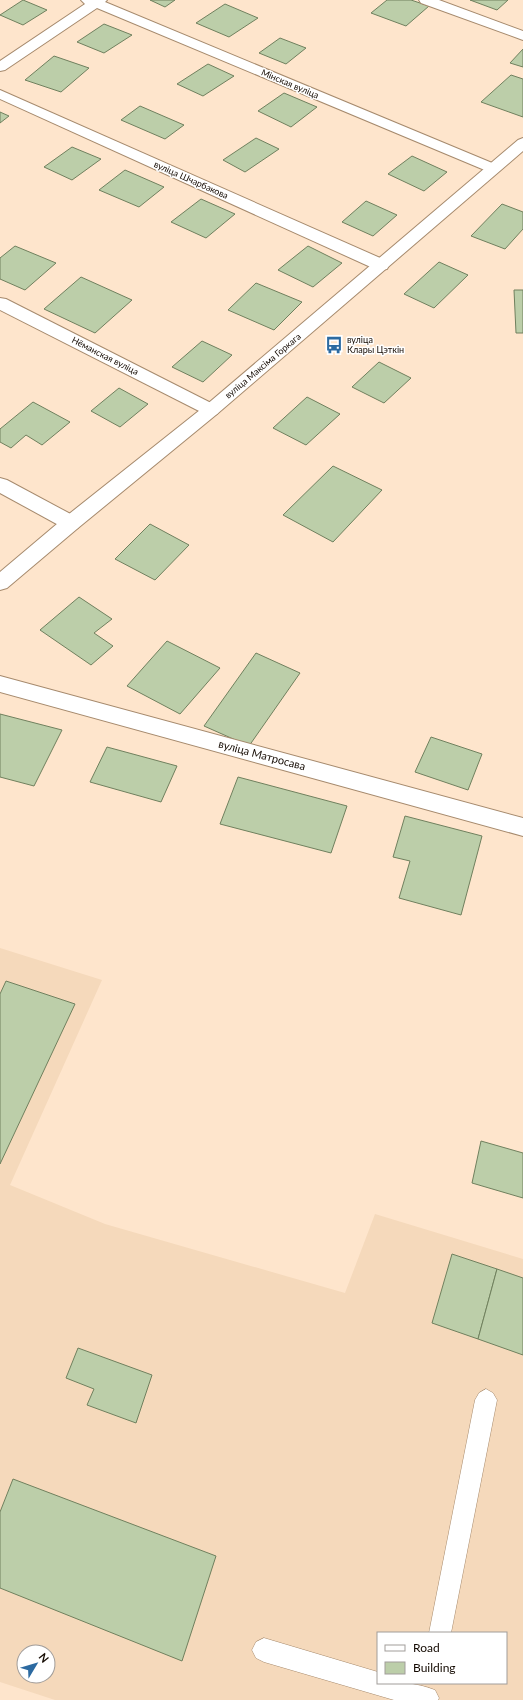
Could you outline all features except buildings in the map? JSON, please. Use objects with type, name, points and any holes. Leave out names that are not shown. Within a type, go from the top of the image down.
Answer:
[{"type":"street","points":[[426,0],[523,36]]},
{"type":"street","points":[[0,66],[95,1]]},
{"type":"street","name":"Мінская вуліца","points":[[95,1],[492,168]]},
{"type":"street","name":"вуліца Шчарбакова","points":[[0,94],[381,265]]},
{"type":"street","name":"вуліца Максіма Горкага","points":[[0,583],[71,523],[211,410],[523,143]]},
{"type":"street","name":"Нёманская вуліца","points":[[0,303],[211,410]]},
{"type":"street","points":[[0,485],[71,523]]},
{"type":"street","name":"вуліца Матросава","points":[[0,684],[523,827]]},
{"type":"lane","points":[[440,1632],[486,1400]]},
{"type":"lane","points":[[264,1650],[377,1680]]},
{"type":"lane","points":[[391,1684],[428,1694]]},
{"type":"shaded area","points":[[0,948],[102,980],[10,1185],[105,1224],[345,1293],[375,1214],[523,1259],[523,1700],[55,1700],[0,1682]]},
{"type":"place","name":"вуліца Клары Цэткін","points":[[334,345]]}]
